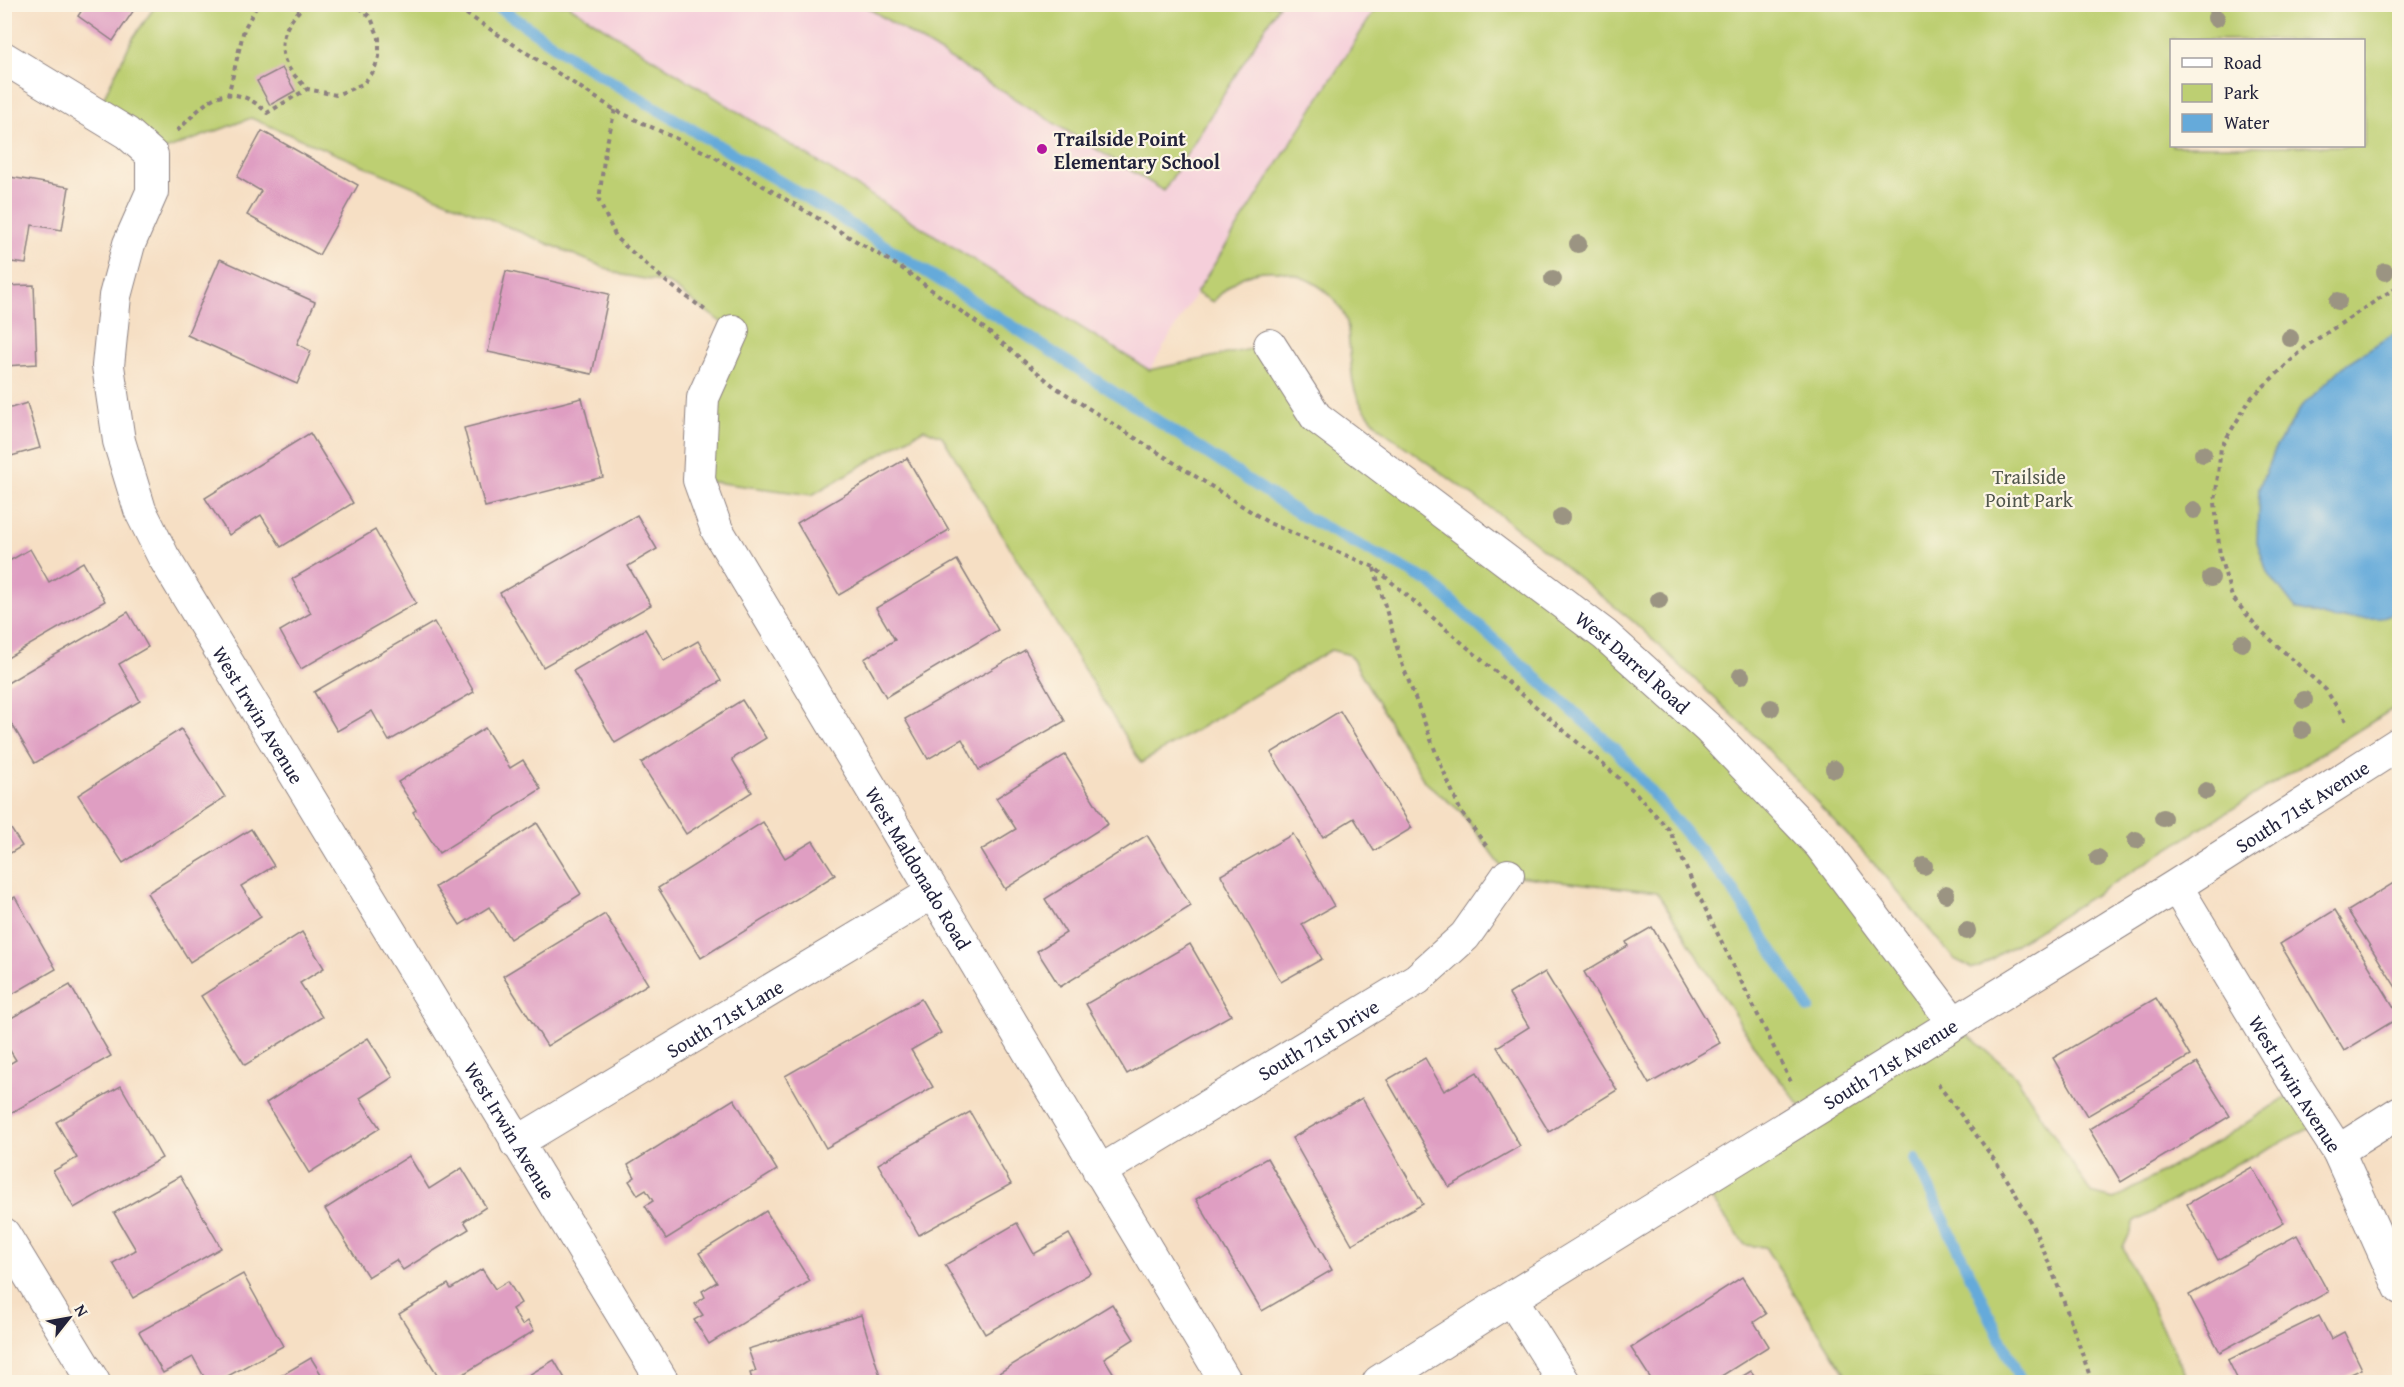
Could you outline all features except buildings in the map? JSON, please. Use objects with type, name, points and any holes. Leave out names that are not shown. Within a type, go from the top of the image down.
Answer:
[{"type":"street","points":[[4,58],[127,134],[152,155]]},
{"type":"street","name":"West Irwin Avenue","points":[[152,155],[152,192],[129,244],[115,296],[108,366],[119,441],[140,510],[169,566],[663,1383]]},
{"type":"street","name":"West Maldonado Road","points":[[733,331],[704,398],[699,480],[717,530],[1226,1383]]},
{"type":"street","name":"West Darrel Road","points":[[1270,345],[1316,417],[1605,635],[1709,729],[1820,846],[1954,1023]]},
{"type":"street","name":"South 71st Avenue","points":[[1379,1383],[1511,1298],[2176,886],[2400,743]]},
{"type":"street","name":"South 71st Drive","points":[[1099,1172],[1417,979],[1465,936],[1508,874]]},
{"type":"street","name":"West Irwin Avenue","points":[[2176,886],[2338,1151],[2400,1288]]},
{"type":"street","name":"South 71st Lane","points":[[516,1143],[932,893]]},
{"type":"street","points":[[2338,1151],[2400,1112]]},
{"type":"street","points":[[8,1248],[94,1383]]},
{"type":"street","points":[[1511,1298],[1564,1383]]},
{"type":"path","points":[[228,96],[244,29],[258,4]]},
{"type":"path","points":[[306,4],[291,17],[284,33],[284,59],[307,89],[336,95],[363,84],[373,72],[379,57],[380,38],[371,18],[356,4]]},
{"type":"path","points":[[451,4],[615,110],[711,155],[900,267],[984,328],[1055,387],[1269,523],[1374,567],[1634,791],[1670,831],[1694,886],[1807,1114]]},
{"type":"path","points":[[152,155],[193,115],[216,97],[237,96],[256,100],[267,113],[307,89]]},
{"type":"path","points":[[615,110],[605,151],[599,201],[616,239],[668,283],[733,331]]},
{"type":"path","points":[[2346,721],[2326,690],[2258,628],[2232,597],[2220,557],[2215,502],[2221,447],[2251,398],[2308,345],[2400,285]]},
{"type":"path","points":[[1374,567],[1401,661],[1461,812],[1508,874]]},
{"type":"path","points":[[1938,1084],[2007,1180],[2038,1237],[2060,1290],[2092,1383]]},
{"type":"shaded area","name":"Trailside Point Elementary School","points":[[568,5],[1378,5],[1149,371]]},
{"type":"green space","points":[[156,5],[568,5],[1149,370],[1270,345],[1316,417],[1709,729],[1954,1023],[2015,1075],[2091,1193],[2114,1199],[2223,1138],[2298,1089],[2321,1123],[2236,1164],[2135,1222],[2123,1248],[2189,1382],[1850,1382],[1765,1247],[1745,1245],[1699,1182],[1807,1114],[1760,1055],[1657,892],[1508,875],[1461,812],[1424,781],[1350,655],[1331,650],[1141,763],[942,436],[924,429],[812,495],[699,480],[733,331],[668,283],[622,275],[251,118],[152,155],[95,115],[133,38]]},
{"type":"green space","points":[[863,5],[1279,5],[1164,191]]},
{"type":"green space","name":"Trailside Point Park","points":[[1378,5],[2399,5],[2399,705],[1979,967],[1972,968],[1954,959],[1876,866],[1760,741],[1635,623],[1504,518],[1382,430],[1358,399],[1353,382],[1347,323],[1330,295],[1319,286],[1293,274],[1266,271],[1241,278],[1213,302],[1196,293]]},
{"type":"water","points":[[2399,330],[2399,610],[2381,618],[2333,619],[2296,609],[2267,572],[2257,542],[2259,488],[2275,448],[2302,406],[2347,363]]},
{"type":"waterway","points":[[494,4],[575,60],[834,214],[1011,325],[1303,516],[1430,582],[1616,750],[1731,887],[1809,1008]]},
{"type":"waterway","points":[[1915,1159],[2021,1382]]},
{"type":"place","name":"Trailside Point Elementary School","points":[[1042,149]]}]
